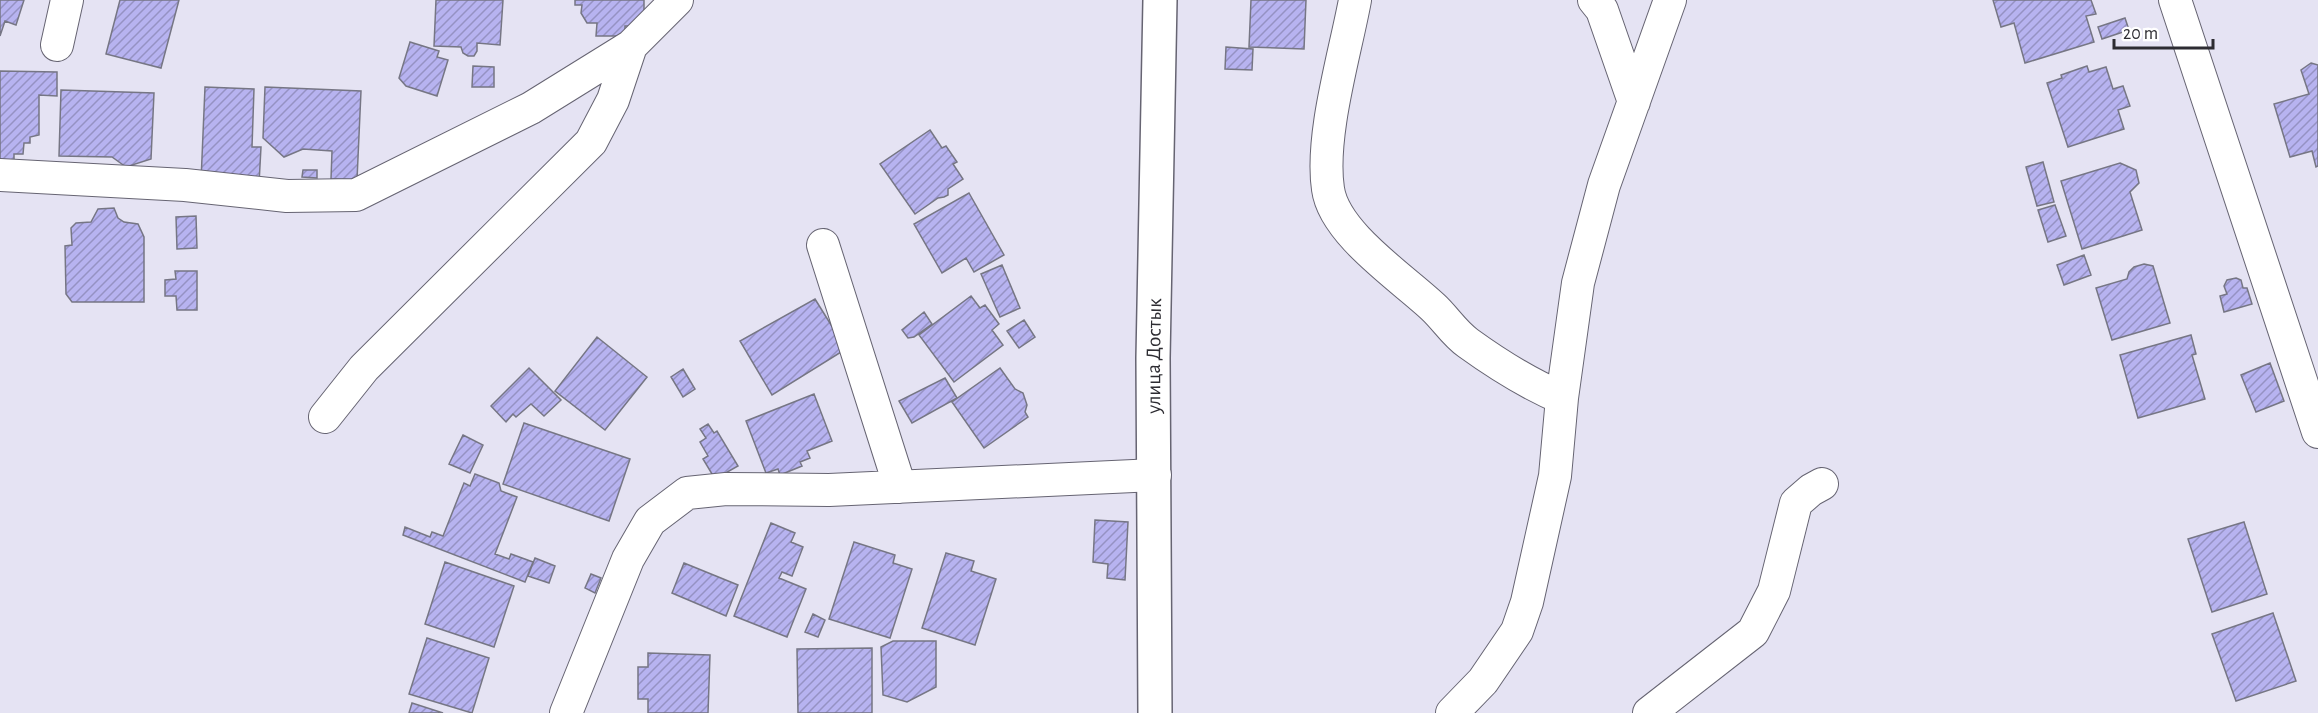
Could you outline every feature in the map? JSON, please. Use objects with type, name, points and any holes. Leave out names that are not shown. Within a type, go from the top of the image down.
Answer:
[{"type":"main road","name":"улица Достык","points":[[1160,0],[1153,358],[1162,712]]},
{"type":"street","points":[[57,45],[67,0]]},
{"type":"street","points":[[0,175],[185,185],[287,196],[356,195],[531,108],[631,46],[677,0]]},
{"type":"street","points":[[1355,0],[1331,118],[1327,158],[1328,191],[1338,216],[1358,241],[1433,307],[1465,341],[1508,370],[1562,398]]},
{"type":"street","points":[[1594,0],[1602,10],[1634,102]]},
{"type":"street","points":[[1452,713],[1483,681],[1517,631],[1527,602],[1555,476],[1562,398],[1578,283],[1604,185],[1670,0]]},
{"type":"street","points":[[2175,0],[2318,432]]},
{"type":"street","points":[[325,417],[364,368],[591,142],[613,100],[631,46]]},
{"type":"street","points":[[823,245],[900,487]]},
{"type":"street","points":[[566,713],[628,559],[650,521],[687,493],[726,489],[829,490],[1155,474]]},
{"type":"street","points":[[1649,713],[1753,632],[1774,591],[1796,503],[1822,484]]},
{"type":"building","points":[[0,0],[24,0],[16,25],[5,21],[0,36]]},
{"type":"building","points":[[120,0],[179,0],[161,68],[106,54]]},
{"type":"building","points":[[436,0],[503,0],[500,45],[477,43],[474,56],[463,53],[461,47],[434,46]]},
{"type":"building","points":[[575,0],[644,0],[644,26],[625,26],[625,36],[596,36],[597,23],[587,23],[581,13],[582,5],[575,5]]},
{"type":"building","points":[[1251,0],[1306,0],[1304,49],[1249,47]]},
{"type":"building","points":[[1993,0],[2091,0],[2096,14],[2086,16],[2094,42],[2025,63],[2014,23],[2001,27]]},
{"type":"building","points":[[2125,18],[2129,30],[2102,39],[2098,27]]},
{"type":"building","points":[[410,42],[439,51],[437,57],[448,60],[437,96],[406,86],[399,78]]},
{"type":"building","points":[[1226,47],[1253,49],[1252,70],[1225,69]]},
{"type":"building","points":[[2311,63],[2318,65],[2318,166],[2316,167],[2312,151],[2290,157],[2274,104],[2309,94],[2301,70]]},
{"type":"building","points":[[473,66],[494,67],[494,87],[472,87]]},
{"type":"building","points":[[2087,66],[2089,72],[2106,67],[2113,89],[2123,86],[2130,106],[2118,110],[2124,129],[2068,147],[2047,83],[2062,78],[2061,75]]},
{"type":"building","points":[[0,71],[57,72],[57,96],[39,95],[39,135],[30,137],[30,143],[24,143],[23,154],[14,154],[14,166],[0,166]]},
{"type":"building","points":[[205,87],[254,89],[252,147],[261,147],[259,184],[201,181]]},
{"type":"building","points":[[265,87],[361,91],[357,180],[331,179],[332,151],[303,149],[284,157],[263,138]]},
{"type":"building","points":[[61,90],[154,93],[151,159],[126,167],[112,157],[59,156]]},
{"type":"building","points":[[930,130],[942,148],[946,146],[957,162],[953,164],[963,179],[948,189],[948,195],[938,198],[915,214],[880,164]]},
{"type":"building","points":[[2043,162],[2054,202],[2037,206],[2026,167]]},
{"type":"building","points":[[2120,163],[2136,170],[2139,183],[2130,192],[2142,230],[2082,249],[2061,181]]},
{"type":"building","points":[[303,170],[317,170],[317,178],[302,177]]},
{"type":"building","points":[[969,193],[1004,255],[974,272],[966,258],[942,273],[914,224]]},
{"type":"building","points":[[2055,205],[2066,236],[2048,242],[2038,210]]},
{"type":"building","points":[[114,208],[118,218],[124,222],[138,224],[144,237],[144,302],[72,302],[66,294],[65,246],[72,245],[71,228],[76,223],[91,222],[98,209]]},
{"type":"building","points":[[196,216],[197,248],[177,249],[176,217]]},
{"type":"building","points":[[2084,255],[2091,275],[2064,285],[2057,265]]},
{"type":"building","points":[[2144,264],[2153,266],[2170,323],[2112,340],[2096,288],[2127,279],[2134,267]]},
{"type":"building","points":[[1002,265],[1020,308],[1000,317],[981,274]]},
{"type":"building","points":[[175,271],[197,271],[197,310],[177,310],[176,296],[165,296],[165,280],[176,279]]},
{"type":"building","points":[[2236,278],[2241,280],[2243,288],[2247,288],[2252,304],[2224,312],[2220,296],[2227,294],[2224,286],[2227,280]]},
{"type":"building","points":[[971,296],[980,308],[985,305],[999,324],[992,330],[1003,345],[954,382],[919,335]]},
{"type":"building","points":[[815,299],[846,349],[772,395],[740,341]]},
{"type":"building","points":[[924,312],[932,324],[914,337],[908,338],[902,330]]},
{"type":"building","points":[[1024,320],[1035,337],[1019,348],[1007,331]]},
{"type":"building","points":[[2191,335],[2196,354],[2192,355],[2205,399],[2138,418],[2120,355]]},
{"type":"building","points":[[597,337],[647,377],[605,430],[555,391]]},
{"type":"building","points":[[2270,363],[2284,401],[2256,412],[2241,375]]},
{"type":"building","points":[[529,368],[561,400],[544,416],[531,404],[516,417],[513,414],[506,422],[491,406]]},
{"type":"building","points":[[1000,368],[1015,389],[1023,393],[1027,405],[1025,412],[1028,417],[984,448],[952,402]]},
{"type":"building","points":[[683,369],[695,389],[683,397],[671,377]]},
{"type":"building","points":[[945,378],[957,398],[912,423],[899,401]]},
{"type":"building","points":[[814,394],[832,441],[807,451],[810,458],[800,462],[802,466],[780,475],[778,469],[766,473],[746,421]]},
{"type":"building","points":[[524,423],[630,459],[609,521],[503,484]]},
{"type":"building","points":[[708,424],[714,433],[717,431],[738,466],[715,479],[703,459],[708,456],[700,442],[706,438],[700,429]]},
{"type":"building","points":[[463,435],[483,445],[470,473],[449,464]]},
{"type":"building","points":[[475,474],[499,483],[501,491],[517,497],[495,554],[509,559],[511,554],[533,562],[525,582],[403,535],[405,527],[430,537],[432,532],[443,536],[464,483],[470,486]]},
{"type":"building","points":[[1095,520],[1128,522],[1125,580],[1107,578],[1108,564],[1093,562]]},
{"type":"building","points":[[2244,522],[2267,594],[2212,612],[2188,539]]},
{"type":"building","points":[[771,523],[795,533],[791,542],[803,547],[792,576],[782,572],[779,578],[806,589],[787,637],[734,616]]},
{"type":"building","points":[[854,542],[895,555],[893,563],[912,569],[890,638],[829,619]]},
{"type":"building","points":[[946,553],[974,561],[971,571],[996,579],[975,645],[922,628]]},
{"type":"building","points":[[535,558],[555,566],[549,583],[528,576]]},
{"type":"building","points":[[445,562],[514,586],[494,647],[425,624]]},
{"type":"building","points":[[684,563],[738,585],[726,616],[672,593]]},
{"type":"building","points":[[591,574],[601,578],[595,593],[585,588]]},
{"type":"building","points":[[2273,613],[2296,681],[2236,701],[2212,634]]},
{"type":"building","points":[[813,614],[825,620],[818,637],[805,632]]},
{"type":"building","points":[[427,638],[489,658],[472,713],[409,694]]},
{"type":"building","points":[[893,641],[936,641],[936,687],[907,702],[883,695],[881,647]]},
{"type":"building","points":[[872,648],[872,713],[798,713],[797,649]]},
{"type":"building","points":[[648,653],[710,655],[708,713],[648,713],[648,699],[638,699],[638,667],[648,667]]},
{"type":"building","points":[[412,703],[443,713],[409,713]]}]
